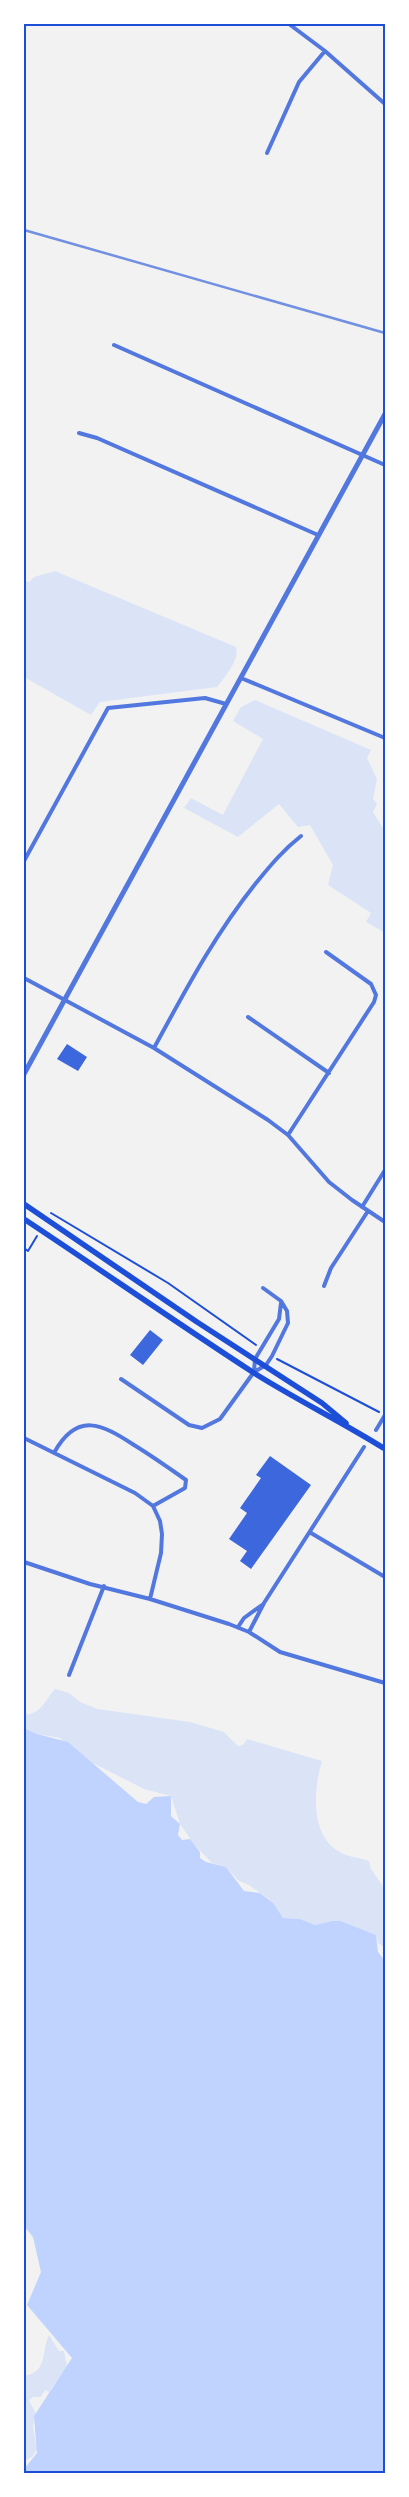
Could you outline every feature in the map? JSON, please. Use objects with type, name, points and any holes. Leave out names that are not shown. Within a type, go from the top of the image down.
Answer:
[{"type":"main road","points":[[24,1204],[322,1403],[356,1431]]},
{"type":"main road","points":[[24,1219],[254,1372],[315,1410],[356,1431],[385,1449]]},
{"type":"street","points":[[289,24],[325,51],[385,104]]},
{"type":"street","points":[[267,153],[299,82],[325,51]]},
{"type":"street","points":[[114,345],[385,465]]},
{"type":"street","points":[[24,1074],[385,414]]},
{"type":"street","points":[[78,434],[98,438],[318,535]]},
{"type":"street","points":[[240,678],[385,738]]},
{"type":"street","points":[[24,861],[108,708],[205,698],[226,704]]},
{"type":"street","points":[[154,1048],[208,948],[232,912],[285,848],[300,836]]},
{"type":"street","points":[[288,1135],[374,1002],[376,995],[372,984],[326,952]]},
{"type":"street","points":[[24,978],[154,1048],[268,1120],[288,1135],[317,1170],[362,1207],[385,1222]]},
{"type":"street","points":[[248,1017],[329,1073]]},
{"type":"street","points":[[362,1207],[385,1170]]},
{"type":"street","points":[[324,1286],[330,1268],[368,1211]]},
{"type":"street","points":[[121,1379],[189,1425],[202,1428],[220,1419],[254,1372],[266,1365],[288,1323],[287,1311],[280,1301],[263,1288]]},
{"type":"street","points":[[254,1372],[255,1359],[279,1319],[280,1301]]},
{"type":"street","points":[[376,1430],[385,1415]]},
{"type":"street","points":[[54,1453],[65,1436],[77,1428],[93,1424],[109,1428],[186,1480],[185,1488],[153,1506]]},
{"type":"street","points":[[24,1438],[135,1493],[153,1506],[160,1521],[162,1534],[161,1553],[150,1599]]},
{"type":"street","points":[[249,1632],[264,1603],[311,1533],[364,1447]]},
{"type":"street","points":[[311,1533],[385,1577]]},
{"type":"street","points":[[24,1562],[81,1582],[104,1586],[150,1599],[238,1627],[280,1652],[385,1683]]},
{"type":"street","points":[[69,1675],[104,1586]]},
{"type":"street","points":[[238,1627],[244,1618],[264,1603]]},
{"type":"path","points":[[52,1212],[168,1283],[261,1349]]},
{"type":"path","points":[[24,1248],[28,1251],[38,1234]]},
{"type":"path","points":[[272,1356],[288,1367],[385,1415]]},
{"type":"shaded area","points":[[55,571],[236,647],[237,652],[234,663],[217,687],[100,702],[91,715],[24,677],[24,580],[29,582],[34,577]]},
{"type":"shaded area","points":[[255,700],[371,750],[367,758],[377,779],[373,799],[377,804],[373,812],[385,831],[385,933],[366,922],[371,913],[328,885],[333,865],[310,825],[298,827],[279,804],[238,837],[184,808],[191,798],[223,815],[263,739],[233,721],[241,707]]},
{"type":"shaded area","points":[[55,1689],[69,1693],[80,1702],[98,1709],[190,1722],[224,1732],[238,1746],[243,1745],[247,1739],[322,1761],[316,1800],[320,1827],[325,1839],[334,1848],[346,1855],[369,1861],[371,1869],[385,1889],[385,1948],[378,1943],[376,1935],[332,1921],[315,1925],[300,1919],[283,1918],[269,1899],[249,1885],[239,1881],[226,1867],[212,1863],[193,1843],[180,1824],[171,1796],[144,1789],[91,1762],[60,1738],[37,1734],[24,1728],[24,1714],[30,1714],[38,1710]]},
{"type":"shaded area","points":[[49,2335],[59,2351],[64,2351],[67,2366],[49,2392],[45,2390],[41,2397],[33,2397],[29,2400],[36,2414],[33,2426],[37,2450],[32,2457],[24,2461],[24,2376],[32,2374],[40,2366]]},
{"type":"water","points":[[24,1728],[37,1734],[68,1742],[138,1802],[146,1804],[154,1797],[171,1796],[171,1816],[180,1824],[178,1835],[182,1840],[190,1839],[200,1852],[200,1858],[206,1862],[226,1867],[244,1891],[260,1893],[273,1903],[283,1918],[300,1919],[315,1925],[340,1921],[376,1935],[378,1952],[385,1961],[385,2473],[24,2473],[24,2469],[37,2453],[34,2416],[72,2358],[27,2305],[41,2272],[33,2237],[24,2226]]},
{"type":"building","points":[[67,1044],[87,1057],[78,1071],[57,1059]]},
{"type":"building","points":[[150,1330],[163,1340],[143,1365],[130,1355]]},
{"type":"building","points":[[270,1456],[311,1485],[251,1569],[240,1561],[247,1551],[229,1539],[247,1513],[240,1508],[261,1478],[256,1475]]},
{"type":"railway","points":[[24,230],[385,333]]}]
